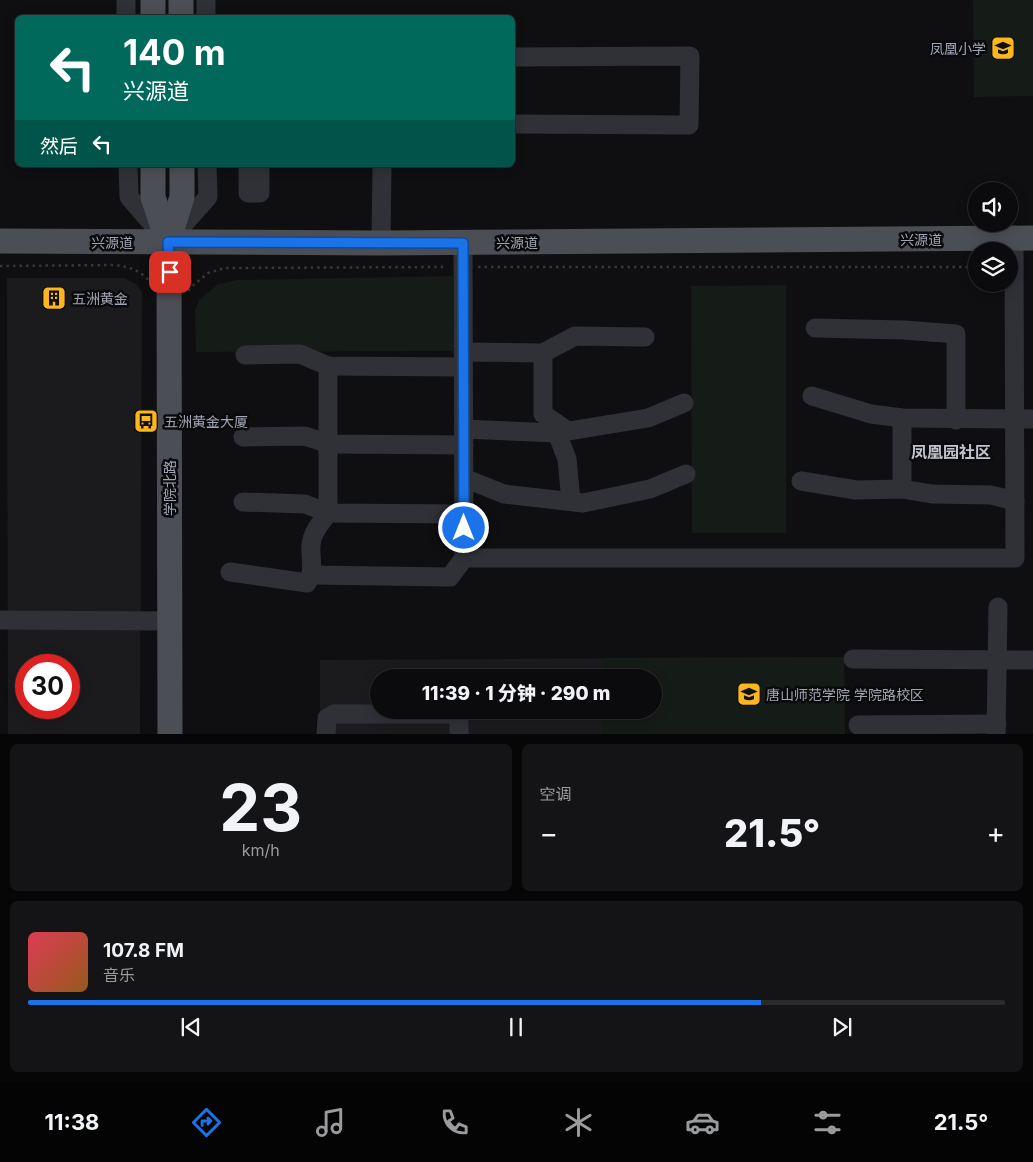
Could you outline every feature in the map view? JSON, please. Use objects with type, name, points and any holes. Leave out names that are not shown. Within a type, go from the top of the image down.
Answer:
[{"type":"main road","points":[[153,0],[153,15]]},
{"type":"main road","points":[[181,0],[181,15]]},
{"type":"main road","name":"学院北路","points":[[153,167],[153,197],[169,248]]},
{"type":"main road","name":"学院北路","points":[[170,734],[169,248],[182,197],[182,167]]},
{"type":"main road","name":"兴源道","points":[[0,241],[169,248],[463,255],[968,252]]},
{"type":"main road","name":"兴源道","points":[[0,255],[169,248],[381,243],[463,255],[1020,246]]},
{"type":"street","points":[[126,0],[126,15]]},
{"type":"street","points":[[206,0],[206,15]]},
{"type":"street","points":[[515,57],[690,56],[689,125],[515,124]]},
{"type":"street","points":[[128,167],[129,197],[169,248],[208,197],[208,167]]},
{"type":"street","points":[[248,167],[248,193],[260,193],[260,167]]},
{"type":"street","points":[[381,243],[382,167]]},
{"type":"street","points":[[464,558],[1015,558],[1013,419],[1020,246]]},
{"type":"street","points":[[312,575],[450,577],[464,558],[463,255]]},
{"type":"street","points":[[815,328],[904,330],[956,334],[956,420]]},
{"type":"street","points":[[245,355],[300,354],[328,366],[463,360],[543,353],[575,336],[645,337]]},
{"type":"street","points":[[543,353],[543,414],[562,432],[571,501]]},
{"type":"street","points":[[230,572],[307,583],[312,575],[311,544],[314,533],[328,513],[328,366]]},
{"type":"street","points":[[812,396],[871,414],[902,418],[956,420],[1033,419]]},
{"type":"street","points":[[243,437],[305,436],[329,444],[562,432],[648,418],[684,403]]},
{"type":"street","points":[[902,418],[902,489]]},
{"type":"street","points":[[464,478],[504,494],[583,503],[650,489],[686,474]]},
{"type":"street","points":[[801,481],[856,490],[902,489],[932,494],[991,496],[1015,501]]},
{"type":"street","points":[[243,502],[305,504],[328,513],[463,514]]},
{"type":"street","points":[[858,725],[996,729],[998,607]]},
{"type":"street","points":[[0,620],[169,621]]},
{"type":"street","points":[[853,659],[1033,660]]},
{"type":"street","points":[[326,734],[327,718],[334,714],[370,714]]},
{"type":"street","points":[[459,719],[459,734]]},
{"type":"street","points":[[467,719],[467,734]]},
{"type":"path","points":[[208,272],[225,268],[463,255],[968,267]]},
{"type":"path","points":[[0,266],[116,265],[130,267],[143,273]]},
{"type":"shaded area","name":"凤凰小学","points":[[973,0],[1033,0],[1033,96],[974,97]]},
{"type":"shaded area","points":[[453,276],[454,351],[196,352],[195,310],[200,299],[218,284],[238,280]]},
{"type":"shaded area","points":[[7,278],[124,278],[136,284],[142,292],[140,734],[8,734]]},
{"type":"shaded area","points":[[786,285],[786,533],[692,533],[691,286]]},
{"type":"shaded area","name":"唐山师范学院 学院路校区","points":[[844,657],[845,734],[320,734],[320,660]]},
{"type":"shaded area","points":[[844,657],[845,734],[602,734],[602,719],[662,719],[662,669],[602,669],[602,658]]},
{"type":"place","name":"凤凰小学","points":[[1003,48]]},
{"type":"place","name":"五洲黄金","points":[[54,298]]},
{"type":"place","name":"五洲黄金大厦","points":[[146,421]]},
{"type":"place","name":"唐山师范学院 学院路校区","points":[[749,694]]},
{"type":"district","name":"凤凰园社区","points":[[951,452]]},
{"type":"route","points":[[170,272],[168,242],[463,243],[464,528]]}]
